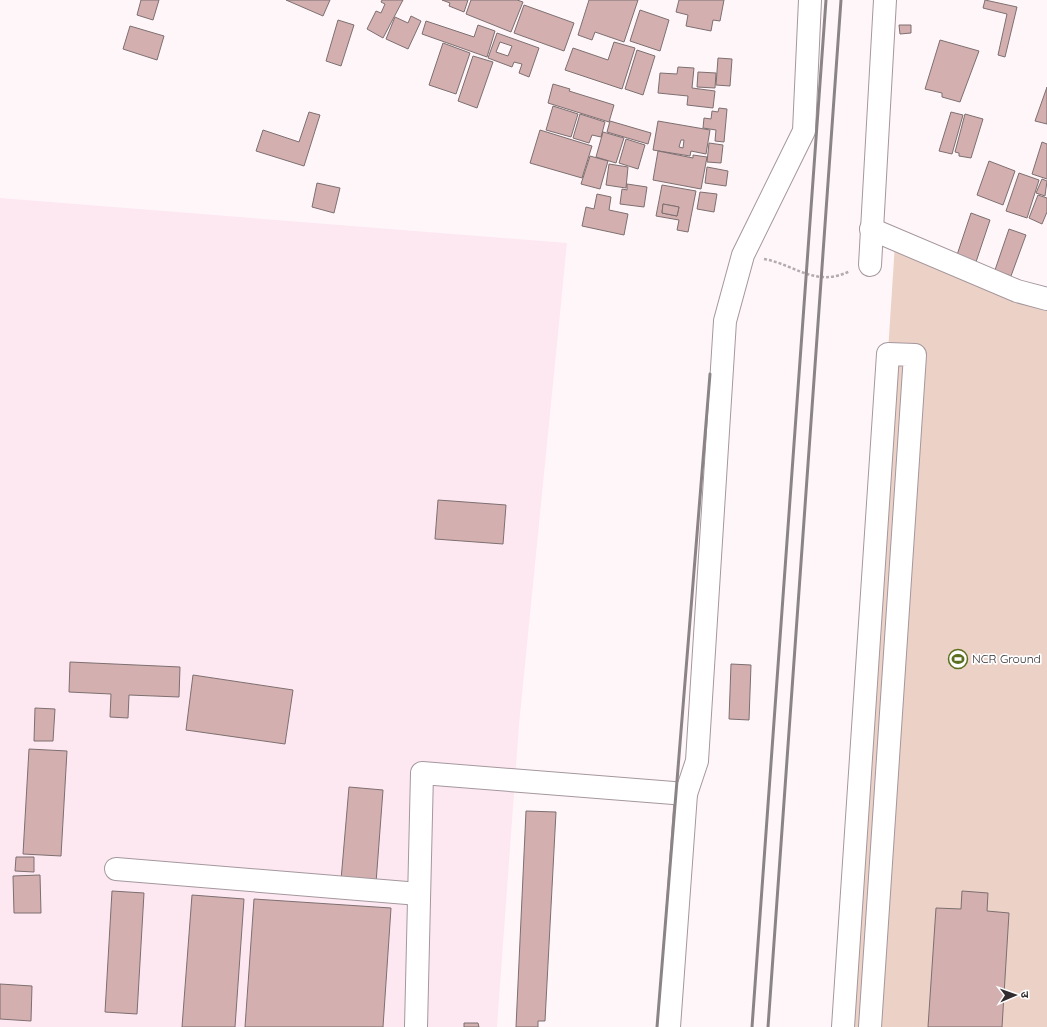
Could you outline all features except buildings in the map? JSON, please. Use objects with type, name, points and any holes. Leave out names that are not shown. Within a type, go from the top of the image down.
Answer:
[{"type":"street","points":[[669,1027],[686,794],[697,761],[725,321],[743,255],[804,131],[810,0]]},
{"type":"street","points":[[870,265],[885,0]]},
{"type":"street","points":[[871,229],[1017,290],[1047,299]]},
{"type":"street","points":[[843,1027],[888,354],[915,355],[870,1027]]},
{"type":"street","points":[[416,1027],[422,773],[686,794]]},
{"type":"street","points":[[116,869],[419,894]]},
{"type":"path","points":[[743,255],[769,260],[791,269],[822,278],[835,277],[870,265]]},
{"type":"shaded area","points":[[0,198],[567,243],[519,725],[497,1027],[0,1027]]},
{"type":"shaded area","name":"NCR Ground","points":[[895,244],[1047,291],[1047,1027],[844,1027]]},
{"type":"railway","points":[[752,1027],[826,0]]},
{"type":"railway","points":[[768,1027],[841,0]]},
{"type":"railway","points":[[657,1027],[710,374]]},
{"type":"place","name":"NCR Ground","points":[[958,659]]}]
